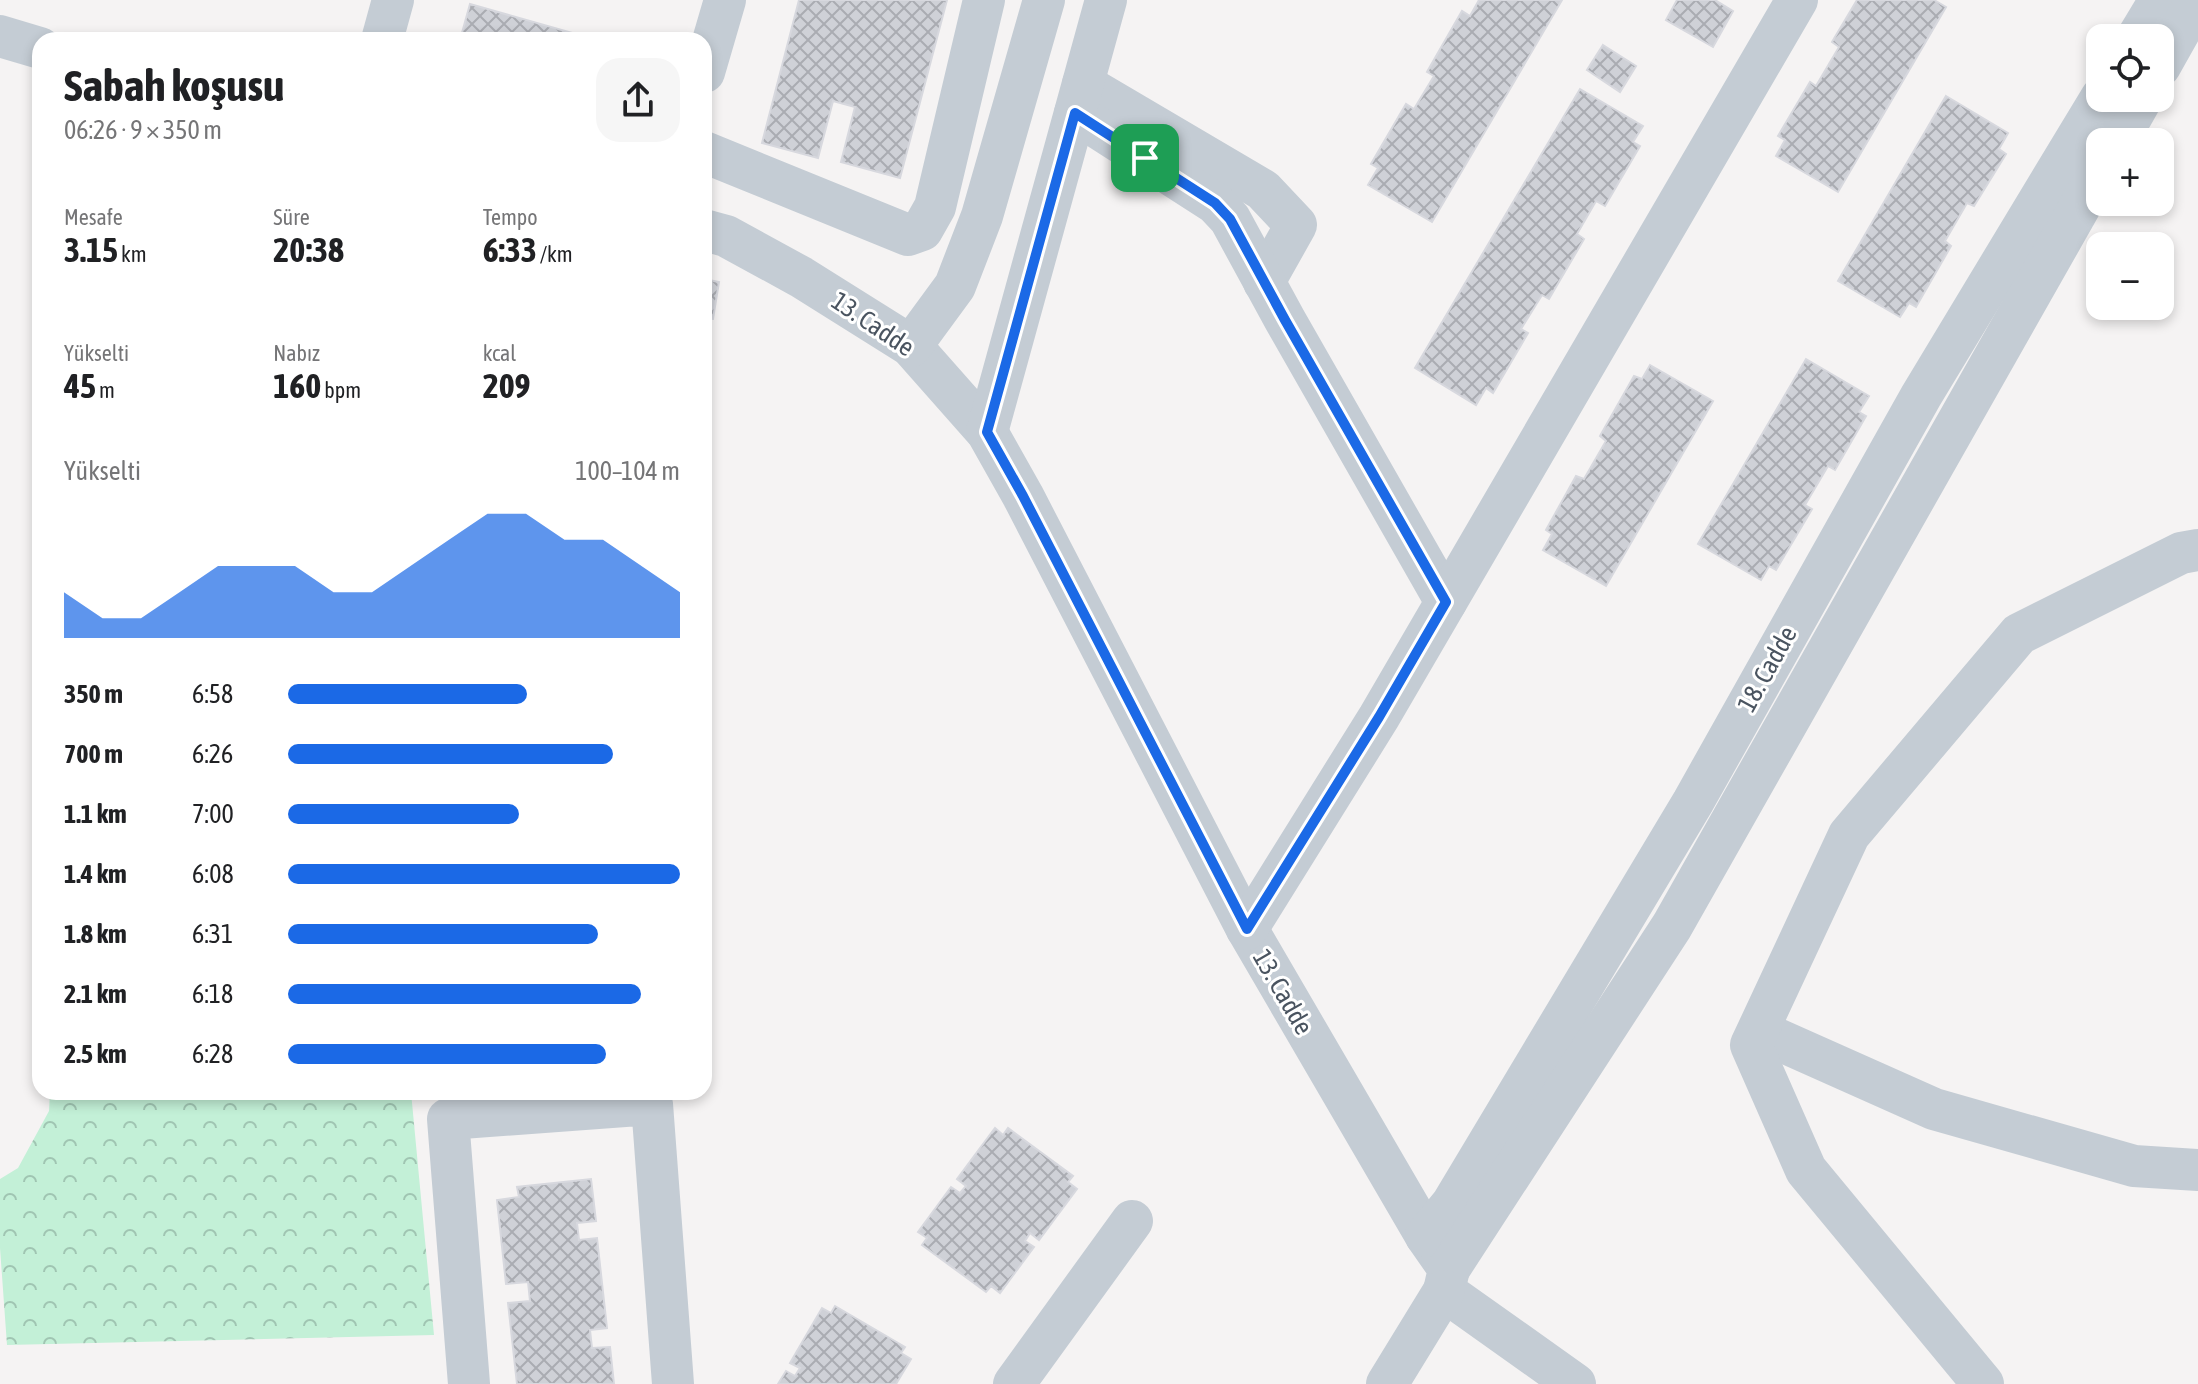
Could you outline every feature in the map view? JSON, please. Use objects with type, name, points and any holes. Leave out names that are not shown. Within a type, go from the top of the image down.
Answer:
[{"type":"street","points":[[384,32],[393,0]]},
{"type":"street","points":[[712,45],[725,0]]},
{"type":"street","points":[[712,155],[908,235],[922,230],[935,207],[984,0]]},
{"type":"street","points":[[911,346],[955,286],[982,216],[1044,0]]},
{"type":"street","points":[[987,432],[1106,0]]},
{"type":"street","points":[[1247,929],[1379,717],[1797,0]]},
{"type":"street","points":[[2174,41],[2197,0]]},
{"type":"street","points":[[0,36],[32,46]]},
{"type":"street","points":[[1079,98],[1263,190],[1296,225],[1264,282]]},
{"type":"street","points":[[1079,98],[1215,203],[1230,219],[1446,602]]},
{"type":"street","name":"18. Cadde","points":[[1440,1265],[1452,1204],[1693,802],[1921,396],[2093,112]]},
{"type":"street","name":"18. Cadde","points":[[1387,1384],[1440,1265],[1672,926],[2086,196]]},
{"type":"street","name":"13. Cadde","points":[[712,232],[726,236],[788,270],[911,346],[987,432],[1031,509],[1247,929],[1440,1265],[1575,1384]]},
{"type":"street","points":[[1983,1384],[1806,1170],[1751,1045],[1849,835],[2019,634],[2181,553],[2198,550]]},
{"type":"street","points":[[1759,1031],[1934,1109],[2134,1166],[2198,1170]]},
{"type":"street","points":[[469,1384],[448,1119],[652,1104],[673,1384]]},
{"type":"street","points":[[1014,1384],[1132,1221]]},
{"type":"green space","points":[[50,1100],[412,1100],[434,1335],[7,1345],[0,1248],[0,1179],[18,1168],[49,1111]]},
{"type":"building","points":[[799,0],[947,0],[900,178],[841,162],[855,107],[833,101],[818,158],[762,143]]},
{"type":"building","points":[[1479,0],[1562,0],[1432,222],[1368,185],[1378,168],[1371,164],[1406,104],[1414,109],[1434,76],[1427,72],[1462,11],[1470,16]]},
{"type":"building","points":[[1677,0],[1715,0],[1733,11],[1713,47],[1666,20]]},
{"type":"building","points":[[1857,0],[1934,0],[1946,7],[1838,192],[1776,156],[1785,140],[1778,136],[1810,82],[1816,86],[1839,47],[1832,42]]},
{"type":"building","points":[[470,4],[569,32],[462,32]]},
{"type":"building","points":[[1603,45],[1636,66],[1620,92],[1587,70]]},
{"type":"building","points":[[1580,89],[1643,126],[1633,142],[1640,146],[1605,206],[1596,201],[1577,234],[1584,239],[1549,299],[1542,295],[1521,329],[1528,333],[1493,393],[1486,388],[1476,405],[1415,368]]},
{"type":"building","points":[[1946,96],[2008,133],[1999,149],[2006,154],[1974,206],[1967,203],[1945,241],[1951,246],[1916,307],[1909,303],[1900,317],[1838,281]]},
{"type":"building","points":[[712,281],[719,282],[712,319]]},
{"type":"building","points":[[1806,359],[1869,396],[1859,412],[1866,416],[1835,470],[1828,466],[1805,505],[1812,509],[1776,570],[1769,566],[1761,580],[1698,544]]},
{"type":"building","points":[[1650,365],[1713,401],[1606,586],[1543,550],[1552,534],[1546,530],[1576,476],[1584,479],[1606,441],[1600,436],[1634,376],[1642,379]]},
{"type":"building","points":[[995,1128],[1003,1135],[1008,1128],[1073,1176],[1068,1182],[1077,1189],[1039,1240],[1030,1233],[1025,1241],[1034,1247],[1000,1293],[991,1286],[986,1292],[922,1245],[927,1238],[918,1232],[951,1187],[960,1193],[966,1186],[957,1179]]},
{"type":"building","points":[[591,1179],[596,1221],[577,1223],[579,1240],[597,1238],[607,1328],[590,1330],[592,1348],[610,1347],[614,1384],[517,1384],[508,1303],[530,1301],[528,1282],[506,1284],[497,1200],[519,1197],[517,1187]]},
{"type":"building","points":[[835,1306],[905,1347],[901,1353],[911,1359],[896,1384],[778,1384],[786,1371],[795,1376],[800,1368],[790,1363],[822,1308],[831,1313]]},
{"type":"route","points":[[1075,113],[1145,158],[1215,203],[1230,219],[1446,602],[1379,717],[1247,929],[987,432],[1075,113]]}]
